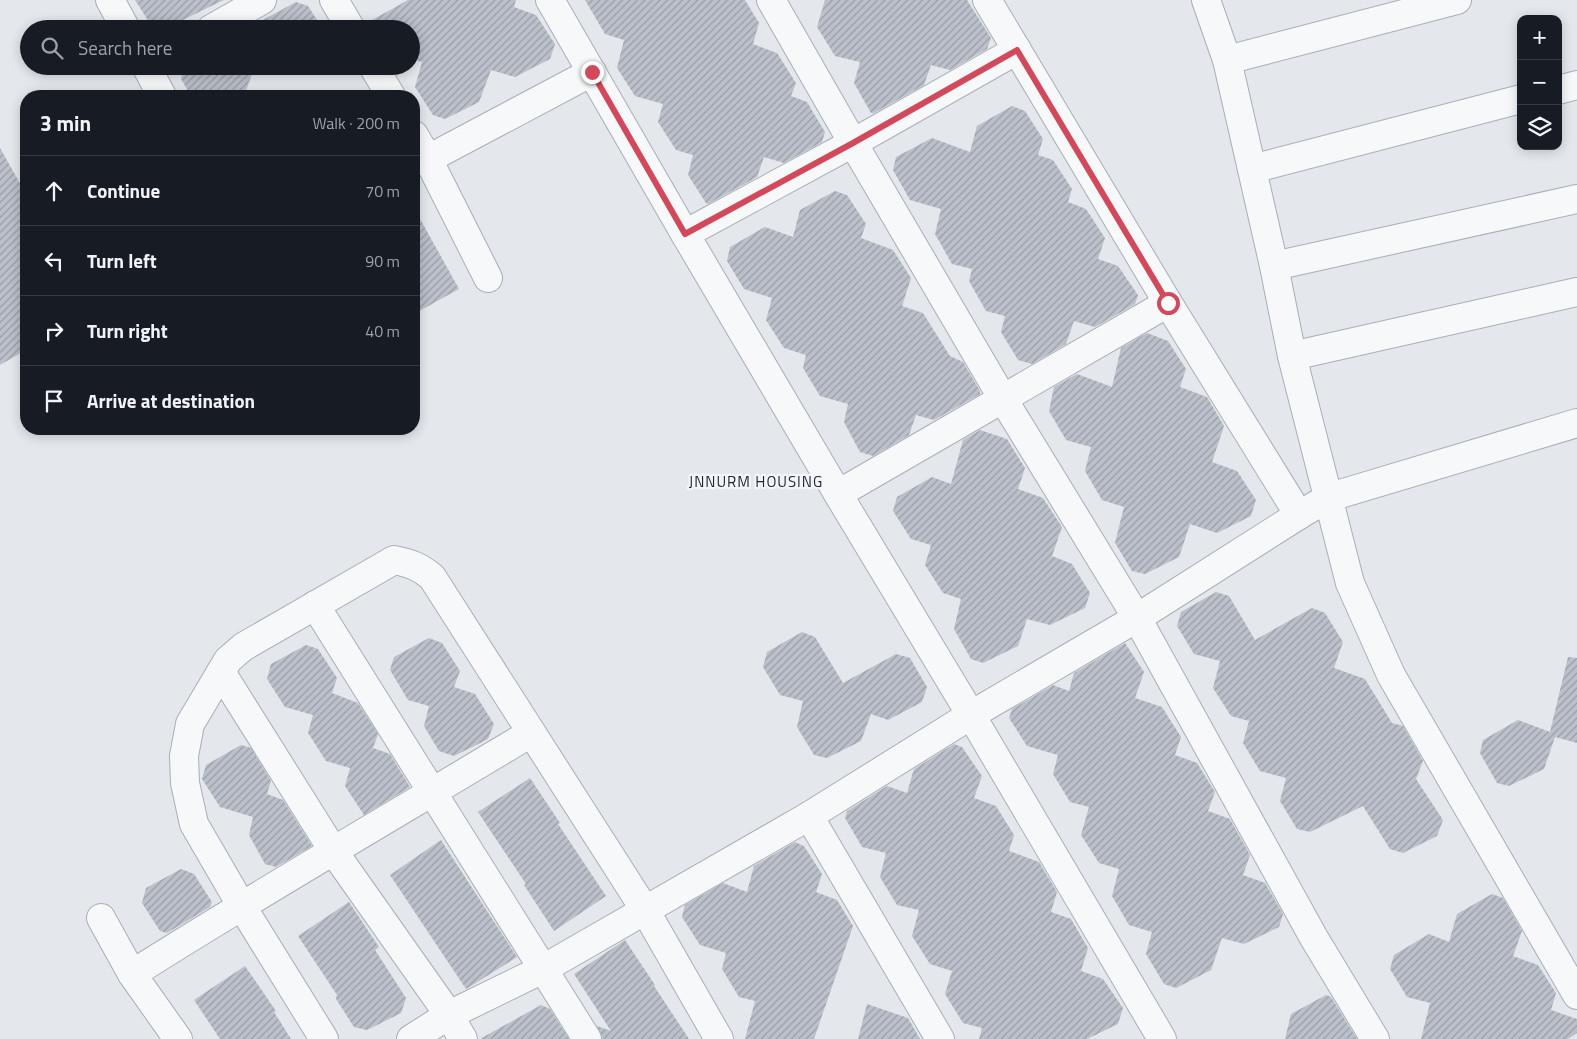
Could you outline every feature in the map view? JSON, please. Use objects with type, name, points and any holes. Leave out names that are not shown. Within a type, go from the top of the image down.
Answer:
[{"type":"street","points":[[110,0],[121,20]]},
{"type":"street","points":[[227,20],[262,0]]},
{"type":"street","points":[[334,0],[346,20]]},
{"type":"street","points":[[550,0],[838,494],[1162,1039]]},
{"type":"street","points":[[771,0],[1003,398],[1137,618],[1309,929],[1375,1039]]},
{"type":"street","points":[[987,0],[1168,303],[1299,515]]},
{"type":"street","points":[[1206,0],[1227,60],[1274,266],[1292,356],[1330,497],[1350,583],[1391,675],[1577,995]]},
{"type":"street","points":[[1227,60],[1457,0]]},
{"type":"street","points":[[685,234],[853,143],[1017,50]]},
{"type":"street","points":[[488,278],[421,158],[592,72]]},
{"type":"street","points":[[151,75],[159,90]]},
{"type":"street","points":[[378,75],[387,90]]},
{"type":"street","points":[[1562,89],[1577,85]]},
{"type":"street","points":[[1252,169],[1517,100]]},
{"type":"street","points":[[1274,266],[1577,199]]},
{"type":"street","points":[[1292,356],[1577,292]]},
{"type":"street","points":[[838,494],[1168,303]]},
{"type":"street","points":[[411,1039],[449,1016],[544,969],[809,816],[971,715],[1137,618],[1330,497],[1577,423]]},
{"type":"street","points":[[324,1039],[241,905],[194,824],[185,783],[184,756],[190,724],[228,660],[243,647],[394,560],[413,564],[432,577],[645,910],[719,1039]]},
{"type":"street","points":[[316,605],[587,1039]]},
{"type":"street","points":[[221,672],[334,852],[449,1016],[463,1039]]},
{"type":"street","points":[[132,974],[241,905],[334,852],[531,733]]},
{"type":"street","points":[[809,816],[940,1039]]},
{"type":"street","points":[[101,918],[132,974],[178,1039]]},
{"type":"building","points":[[135,0],[224,0],[183,20],[148,20]]},
{"type":"building","points":[[408,0],[516,0],[514,7],[536,15],[555,44],[550,59],[515,77],[491,70],[479,102],[445,119],[433,115],[420,95],[420,90],[417,90],[415,87],[418,75],[420,75],[422,62],[420,61],[420,20],[372,20]]},
{"type":"building","points":[[585,0],[745,0],[759,23],[753,44],[777,53],[796,83],[791,96],[807,102],[825,132],[822,142],[784,163],[764,157],[757,177],[708,204],[706,203],[688,175],[693,155],[676,150],[658,122],[663,104],[635,96],[617,68],[624,40],[605,34]]},
{"type":"building","points":[[825,0],[967,0],[991,38],[987,49],[950,70],[931,65],[924,85],[871,113],[854,83],[860,62],[835,56],[817,27]]},
{"type":"building","points":[[296,2],[308,6],[317,20],[263,20]]},
{"type":"building","points":[[182,75],[252,75],[246,90],[187,90],[181,79]]},
{"type":"building","points":[[1012,106],[1025,111],[1043,139],[1038,155],[1053,160],[1072,189],[1068,202],[1086,209],[1105,238],[1098,259],[1118,266],[1138,295],[1135,304],[1095,327],[1074,321],[1066,344],[1032,364],[1018,360],[1001,332],[1005,316],[986,311],[969,281],[972,269],[952,264],[935,234],[941,209],[910,200],[893,170],[896,157],[932,138],[970,152],[977,126]]},
{"type":"building","points":[[0,148],[20,183],[20,353],[0,365]]},
{"type":"building","points":[[835,191],[847,195],[866,224],[861,238],[893,250],[911,278],[902,306],[923,313],[950,356],[963,362],[980,391],[980,394],[934,420],[916,415],[909,435],[873,456],[860,452],[844,422],[848,404],[820,396],[803,368],[806,355],[784,348],[766,320],[772,298],[744,289],[727,261],[730,247],[765,227],[793,237],[800,210]]},
{"type":"building","points":[[420,219],[459,289],[420,311]]},
{"type":"building","points":[[1147,333],[1168,341],[1186,369],[1180,387],[1207,397],[1224,426],[1212,462],[1237,471],[1256,500],[1251,516],[1217,533],[1190,524],[1179,557],[1145,574],[1132,571],[1115,543],[1124,507],[1102,500],[1085,471],[1091,447],[1066,440],[1049,411],[1054,387],[1077,374],[1112,387],[1121,348]]},
{"type":"building","points":[[980,430],[1007,439],[1025,468],[1018,489],[1043,498],[1062,527],[1052,556],[1072,564],[1090,593],[1085,608],[1050,625],[1027,619],[1018,646],[983,663],[971,659],[954,629],[961,599],[943,593],[925,565],[931,545],[911,539],[893,511],[897,497],[932,477],[951,484],[963,440]]},
{"type":"building","points":[[1216,592],[1229,596],[1255,640],[1312,608],[1325,613],[1343,642],[1334,668],[1365,679],[1392,723],[1403,726],[1423,761],[1416,779],[1443,820],[1437,836],[1403,853],[1390,849],[1363,806],[1310,832],[1297,829],[1280,801],[1286,778],[1260,771],[1243,743],[1249,721],[1231,716],[1213,688],[1220,661],[1194,654],[1177,626],[1181,612]]},
{"type":"building","points":[[802,632],[815,637],[843,683],[896,654],[910,658],[927,687],[922,702],[888,720],[871,714],[861,741],[827,758],[814,755],[797,727],[803,701],[780,695],[763,667],[767,652]]},
{"type":"building","points":[[429,638],[442,643],[460,671],[454,687],[475,694],[494,724],[488,739],[454,756],[439,751],[424,726],[429,706],[408,700],[390,670],[394,657]]},
{"type":"building","points":[[1125,643],[1144,672],[1135,698],[1162,707],[1181,737],[1175,755],[1197,763],[1215,792],[1208,811],[1230,819],[1250,855],[1243,875],[1265,883],[1283,914],[1279,927],[1244,944],[1222,938],[1211,970],[1176,988],[1164,984],[1146,954],[1152,932],[1129,925],[1112,896],[1119,869],[1099,863],[1081,835],[1089,807],[1070,802],[1053,774],[1058,755],[1027,746],[1009,718],[1012,709],[1053,685],[1069,691],[1074,673]]},
{"type":"building","points":[[306,645],[318,649],[337,678],[332,693],[358,703],[378,734],[373,748],[390,754],[410,787],[364,815],[345,786],[350,768],[326,761],[308,733],[313,715],[285,707],[267,679],[271,664]]},
{"type":"building","points":[[1568,657],[1577,658],[1577,743],[1555,737],[1544,769],[1509,786],[1497,783],[1480,753],[1483,740],[1518,720],[1550,732]]},
{"type":"building","points":[[954,744],[962,747],[982,776],[974,798],[996,806],[1014,835],[1009,851],[1039,862],[1057,892],[1051,912],[1071,919],[1088,948],[1081,971],[1103,979],[1123,1008],[1118,1024],[1087,1039],[979,1039],[982,1028],[963,1023],[945,994],[952,971],[930,964],[912,936],[919,910],[897,905],[880,877],[886,853],[862,847],[845,818],[847,811],[887,786],[907,793],[914,769]]},
{"type":"building","points":[[241,745],[251,748],[271,781],[267,794],[283,800],[312,846],[276,867],[265,864],[249,835],[253,817],[220,807],[202,779],[206,765]]},
{"type":"building","points":[[530,778],[606,896],[554,931],[524,885],[526,884],[478,812]]},
{"type":"building","points":[[441,840],[517,957],[466,989],[390,875]]},
{"type":"building","points":[[795,842],[804,846],[822,874],[816,892],[837,900],[853,926],[814,1039],[745,1039],[755,1001],[739,997],[722,969],[726,953],[700,945],[682,917],[685,905],[723,883],[747,892],[754,866]]},
{"type":"building","points":[[181,869],[194,874],[212,902],[210,907],[167,933],[160,931],[142,903],[146,888]]},
{"type":"building","points":[[1492,894],[1503,898],[1522,931],[1513,956],[1538,965],[1556,993],[1551,1010],[1577,1019],[1577,1033],[1568,1039],[1421,1039],[1430,1003],[1407,997],[1390,969],[1394,955],[1429,934],[1449,942],[1457,914]]},
{"type":"building","points":[[349,902],[379,947],[375,950],[406,998],[401,1013],[367,1030],[354,1027],[336,999],[337,995],[298,936]]},
{"type":"building","points":[[625,940],[689,1039],[603,1039],[597,1026],[611,1031],[574,974]]},
{"type":"building","points":[[245,966],[276,1011],[274,1012],[291,1039],[220,1039],[194,1000]]},
{"type":"building","points":[[1326,995],[1331,997],[1357,1039],[1285,1039],[1291,1014]]},
{"type":"building","points":[[867,1004],[908,1018],[920,1039],[858,1039]]},
{"type":"building","points":[[541,1005],[550,1009],[569,1039],[480,1039]]},
{"type":"district","name":"JNNURM HOUSING","points":[[756,482]]},
{"type":"route","points":[[592,72],[685,234],[853,143],[1017,50],[1168,303]]}]
